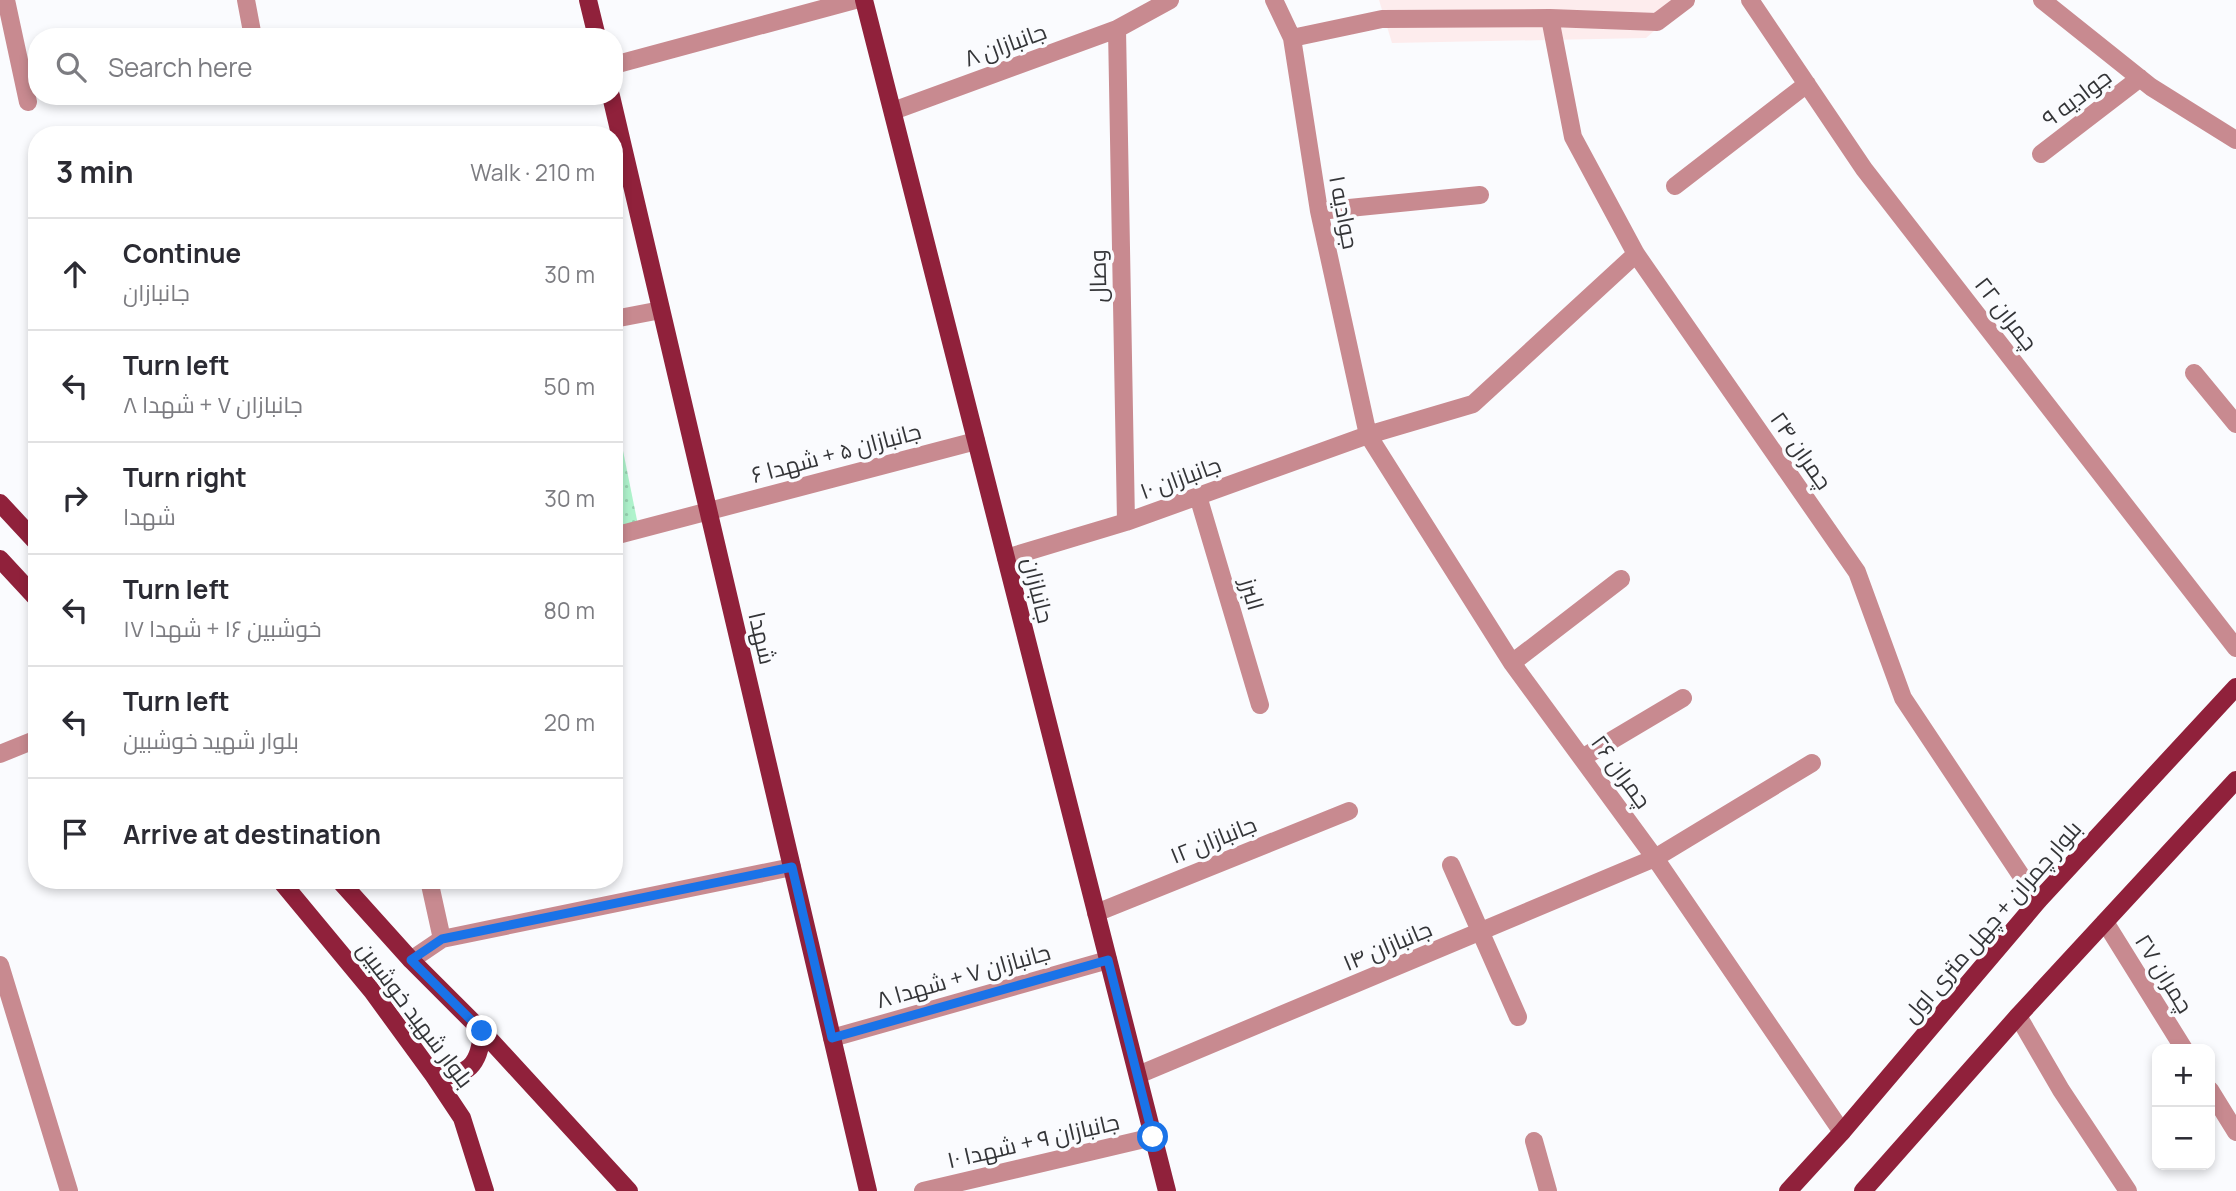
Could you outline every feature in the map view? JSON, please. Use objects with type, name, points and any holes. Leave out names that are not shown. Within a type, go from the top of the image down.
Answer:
[{"type":"main road","points":[[588,0],[595,28]]},
{"type":"main road","name":"جانبازان","points":[[864,0],[1167,1191]]},
{"type":"main road","name":"شهدا","points":[[613,105],[618,126]]},
{"type":"main road","name":"شهدا","points":[[623,147],[868,1191]]},
{"type":"main road","points":[[0,503],[28,534]]},
{"type":"main road","points":[[0,559],[28,589]]},
{"type":"main road","name":"بلوار چمران + چهل متری اول","points":[[1788,1191],[1842,1132],[2038,901],[2236,687]]},
{"type":"main road","points":[[1863,1191],[2018,1016],[2236,780]]},
{"type":"main road","name":"بلوار شهید خوشبین","points":[[287,889],[372,991],[462,1118],[485,1191]]},
{"type":"main road","name":"بلوار شهید خوشبین","points":[[347,889],[629,1191]]},
{"type":"main road","points":[[434,1076],[454,1076],[471,1067],[481,1051],[482,1031]]},
{"type":"street","points":[[6,0],[28,102]]},
{"type":"street","points":[[246,0],[251,28]]},
{"type":"street","points":[[623,63],[856,0]]},
{"type":"street","name":"جانبازان ۸","points":[[892,111],[1117,29],[1170,0]]},
{"type":"street","name":"جوادیه ۱","points":[[1274,0],[1292,38],[1319,211],[1368,435]]},
{"type":"street","points":[[1292,38],[1382,19],[1550,18],[1657,22],[1686,0]]},
{"type":"street","name":"چمران ۲۲","points":[[1750,0],[1864,169],[2236,648]]},
{"type":"street","points":[[2042,0],[2140,78],[2236,140]]},
{"type":"street","name":"چمران ۲۴","points":[[1550,18],[1573,137],[1636,254],[1857,572],[1903,698],[2038,901]]},
{"type":"street","name":"وصال","points":[[1117,29],[1126,522]]},
{"type":"street","name":"جوادیه ۹","points":[[2041,154],[2140,78]]},
{"type":"street","points":[[1675,186],[1807,84]]},
{"type":"street","points":[[1319,211],[1480,195]]},
{"type":"street","name":"جانبازان ۱۰","points":[[1006,558],[1126,522],[1368,435],[1473,404],[1636,254]]},
{"type":"street","points":[[623,317],[661,310]]},
{"type":"street","points":[[2194,373],[2236,424]]},
{"type":"street","name":"چمران ۲۶","points":[[1368,435],[1512,663],[1655,858],[1842,1132]]},
{"type":"street","name":"جانبازان ۵ + شهدا ۶","points":[[623,534],[976,441]]},
{"type":"street","name":"البرز","points":[[1198,496],[1260,705]]},
{"type":"street","points":[[1512,663],[1621,579]]},
{"type":"street","points":[[1582,758],[1683,698]]},
{"type":"street","points":[[0,754],[28,743]]},
{"type":"street","name":"جانبازان ۱۴","points":[[1138,1075],[1655,858],[1812,763]]},
{"type":"street","name":"جانبازان ۱۲","points":[[1096,913],[1349,811]]},
{"type":"street","points":[[1451,865],[1518,1017]]},
{"type":"street","points":[[411,960],[442,939],[792,867]]},
{"type":"street","points":[[431,889],[442,939]]},
{"type":"street","name":"چمران ۲۷","points":[[2105,922],[2181,1044]]},
{"type":"street","name":"جانبازان ۷ + شهدا ۸","points":[[832,1038],[1108,960]]},
{"type":"street","points":[[0,965],[69,1191]]},
{"type":"street","points":[[2018,1016],[2062,1090],[2128,1191]]},
{"type":"street","points":[[2215,1098],[2236,1132]]},
{"type":"street","name":"جانبازان ۹ + شهدا ۱۰","points":[[923,1191],[1153,1137]]},
{"type":"street","points":[[1534,1141],[1548,1191]]},
{"type":"shaded area","points":[[1379,0],[1689,0],[1646,38],[1392,43]]},
{"type":"green space","points":[[623,451],[638,525],[623,528]]},
{"type":"route","points":[[482,1031],[411,960],[442,939],[792,867],[832,1038],[1108,960],[1153,1137]]}]
